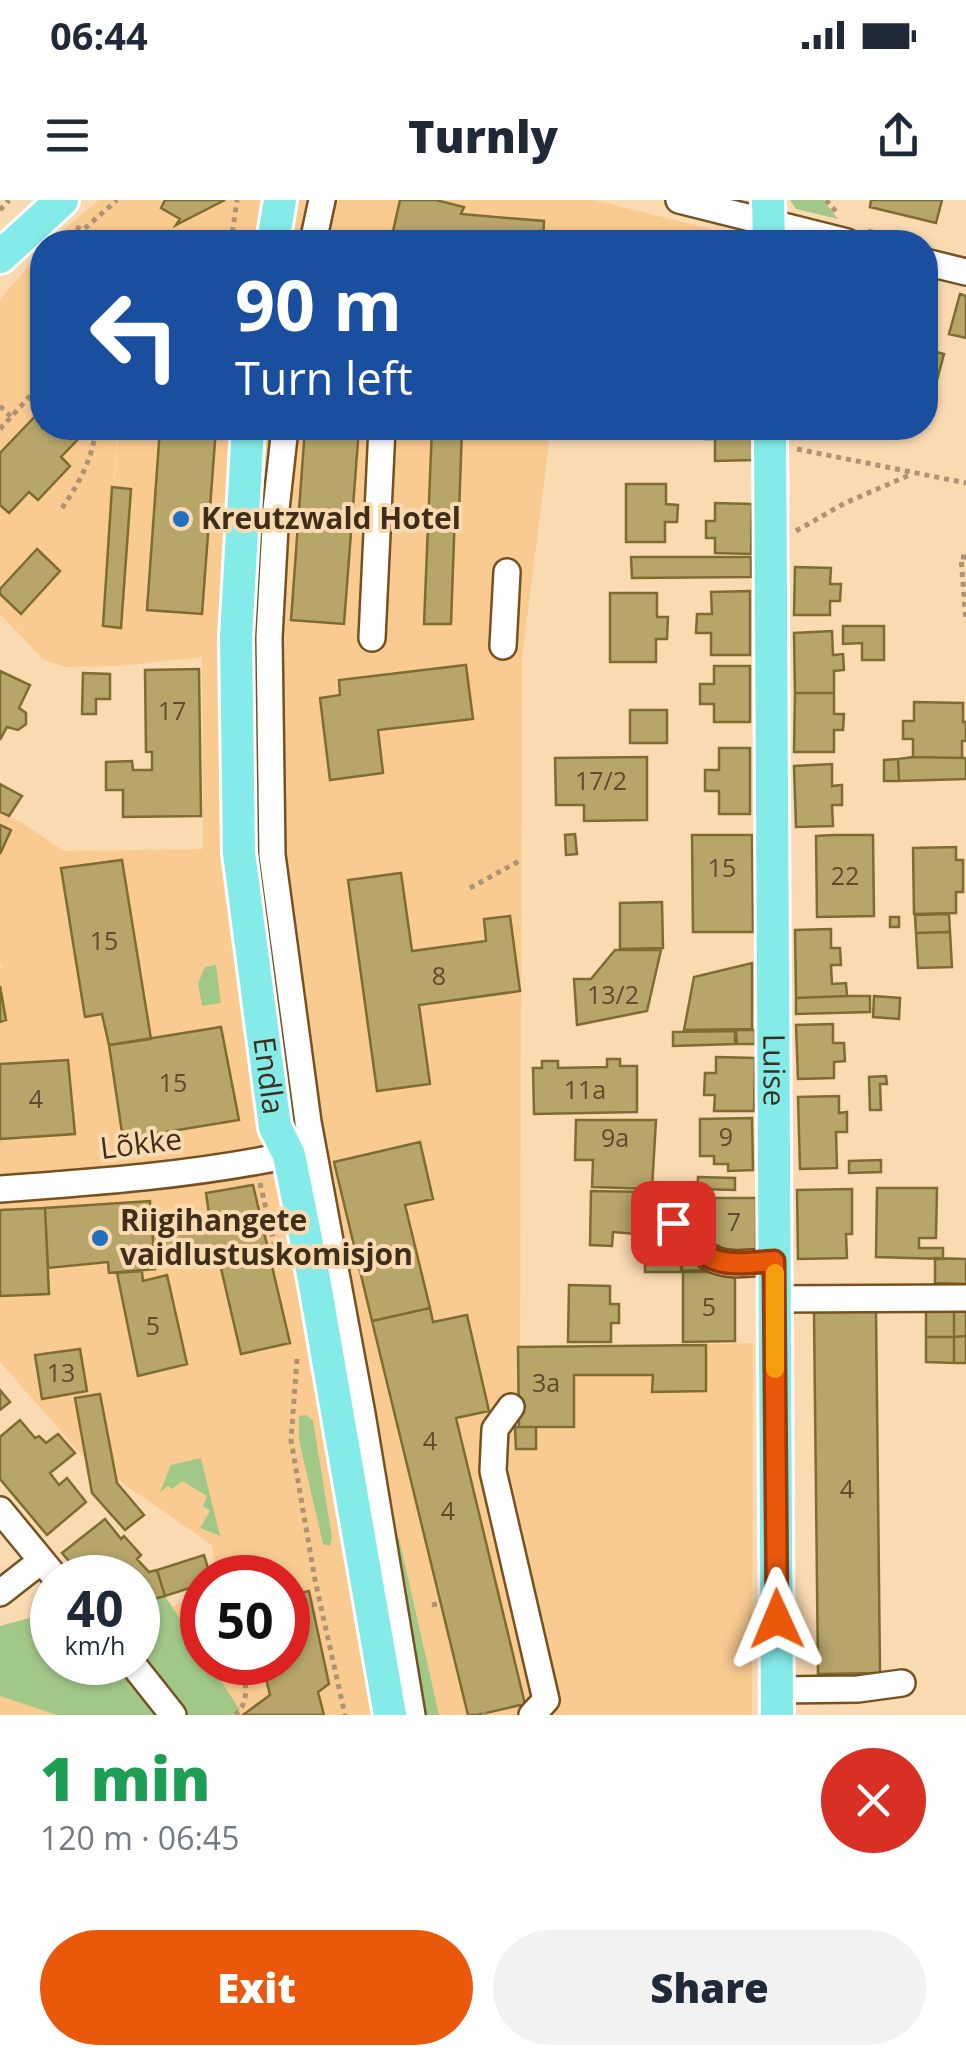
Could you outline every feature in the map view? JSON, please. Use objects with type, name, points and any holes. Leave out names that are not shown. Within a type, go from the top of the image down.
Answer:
[{"type":"main road","points":[[0,230],[28,200]]},
{"type":"main road","points":[[0,257],[62,200]]},
{"type":"main road","points":[[275,230],[280,200]]},
{"type":"main road","name":"Endla","points":[[247,440],[236,637],[240,853],[275,1127],[289,1155],[320,1313],[390,1715]]},
{"type":"main road","name":"Luise","points":[[770,440],[778,1702]]},
{"type":"street","points":[[316,230],[322,200]]},
{"type":"street","points":[[679,200],[801,230]]},
{"type":"street","points":[[938,265],[966,272]]},
{"type":"street","name":"Endla","points":[[285,440],[276,509],[269,637],[272,855],[308,1122],[412,1715]]},
{"type":"street","points":[[372,638],[381,440]]},
{"type":"street","points":[[503,646],[507,572]]},
{"type":"street","name":"Lõkke","points":[[0,1189],[104,1182],[289,1155]]},
{"type":"street","points":[[673,1223],[695,1232],[700,1247],[715,1260],[774,1261]]},
{"type":"street","points":[[775,1298],[966,1298]]},
{"type":"street","points":[[511,1407],[495,1429],[493,1471],[546,1700],[532,1715]]},
{"type":"street","points":[[0,1510],[36,1555]]},
{"type":"street","points":[[0,1593],[30,1579]]},
{"type":"street","points":[[778,1702],[902,1684]]},
{"type":"street","points":[[149,1685],[173,1715]]},
{"type":"path","points":[[0,210],[9,200]]},
{"type":"path","points":[[93,219],[116,200]]},
{"type":"path","points":[[232,230],[237,200]]},
{"type":"path","points":[[0,429],[30,397]]},
{"type":"path","points":[[0,406],[12,417]]},
{"type":"path","points":[[62,508],[76,489],[95,440]]},
{"type":"path","points":[[786,440],[966,483]]},
{"type":"path","points":[[771,544],[844,503],[914,473]]},
{"type":"path","points":[[966,557],[960,557],[966,622]]},
{"type":"path","points":[[470,888],[520,860]]},
{"type":"path","points":[[255,1162],[281,1270]]},
{"type":"path","points":[[297,1358],[291,1440],[345,1715]]},
{"type":"path","points":[[432,1605],[440,1603]]},
{"type":"path","points":[[235,1715],[241,1710],[246,1685]]},
{"type":"shaded area","points":[[99,200],[594,200],[715,230],[63,230]]},
{"type":"shaded area","points":[[30,264],[30,440],[117,440],[108,551],[118,440],[549,440],[522,658],[520,1349],[753,1343],[752,1715],[0,1715],[0,1643],[30,1654],[30,1685],[160,1685],[160,1612],[180,1603],[180,1685],[310,1685],[310,1555],[214,1555],[212,1545],[82,1455],[0,1362],[0,1022],[6,1020],[0,986],[0,812],[64,851],[203,849],[202,657],[65,667],[43,659],[0,614],[0,300]]},
{"type":"green space","points":[[790,200],[823,200],[838,219],[796,209]]},
{"type":"green space","points":[[216,965],[221,1003],[202,1006],[198,983],[205,967]]},
{"type":"green space","points":[[306,1415],[313,1421],[332,1537],[330,1546],[323,1544],[299,1440],[299,1416]]},
{"type":"green space","points":[[201,1458],[220,1536],[200,1528],[210,1511],[203,1506],[207,1496],[182,1481],[160,1492],[171,1465]]},
{"type":"green space","points":[[399,1538],[439,1715],[421,1715],[392,1539]]},
{"type":"green space","points":[[165,1596],[180,1619],[180,1685],[224,1685],[240,1710],[232,1715],[187,1715],[160,1678],[160,1597]]},
{"type":"green space","points":[[30,1618],[30,1685],[138,1685],[157,1715],[57,1715],[0,1696],[0,1626]]},
{"type":"building","points":[[165,200],[225,200],[176,225],[180,219],[161,208]]},
{"type":"building","points":[[400,200],[436,200],[464,207],[461,214],[544,221],[544,230],[393,230]]},
{"type":"building","points":[[871,200],[942,200],[936,223],[870,207]]},
{"type":"building","points":[[960,294],[966,296],[966,338],[949,334]]},
{"type":"building","points":[[938,352],[944,354],[938,376]]},
{"type":"building","points":[[30,422],[30,440],[77,440],[61,457],[70,466],[38,500],[29,492],[9,513],[0,505],[0,453]]},
{"type":"building","name":"Kreutzwald Hotel","points":[[159,440],[215,440],[202,614],[147,610]]},
{"type":"building","points":[[304,440],[358,440],[344,624],[291,620]]},
{"type":"building","points":[[432,440],[462,440],[451,624],[424,624]]},
{"type":"building","points":[[715,440],[754,440],[754,460],[715,461]]},
{"type":"building","points":[[626,484],[666,484],[666,504],[678,505],[677,522],[665,522],[665,542],[626,542]]},
{"type":"building","points":[[112,487],[131,489],[121,628],[103,626]]},
{"type":"building","points":[[715,503],[752,504],[751,554],[715,553],[715,538],[706,538],[706,521],[715,521]]},
{"type":"building","points":[[37,549],[60,571],[21,614],[0,594],[0,589]]},
{"type":"building","points":[[631,557],[751,557],[751,577],[632,578]]},
{"type":"building","points":[[795,567],[831,568],[830,584],[841,584],[840,601],[830,601],[830,615],[794,615]]},
{"type":"building","points":[[750,591],[750,655],[711,655],[711,633],[696,633],[697,614],[712,614],[711,592]]},
{"type":"building","points":[[610,593],[657,593],[657,617],[668,617],[667,639],[656,639],[656,662],[610,662]]},
{"type":"building","points":[[843,626],[884,626],[884,660],[862,660],[862,643],[843,644]]},
{"type":"building","points":[[832,631],[833,655],[843,654],[844,670],[834,671],[834,693],[795,693],[794,633]]},
{"type":"building","points":[[466,665],[473,719],[378,730],[383,773],[330,780],[320,698],[340,695],[339,680]]},
{"type":"building","points":[[714,666],[750,666],[750,722],[714,722],[714,704],[700,704],[700,684],[714,684]]},
{"type":"building","points":[[199,669],[201,816],[123,817],[123,790],[106,790],[106,762],[132,761],[133,770],[152,770],[152,752],[146,752],[145,670]]},
{"type":"building","points":[[0,671],[30,685],[19,708],[26,713],[26,724],[18,730],[7,727],[0,740]]},
{"type":"building","points":[[83,673],[110,674],[110,699],[96,699],[96,714],[82,714]]},
{"type":"building","points":[[795,693],[834,693],[834,714],[844,714],[843,730],[834,730],[834,752],[794,752]]},
{"type":"building","points":[[914,702],[963,703],[966,741],[962,741],[962,758],[913,757],[913,739],[903,739],[903,721],[914,721]]},
{"type":"building","points":[[630,710],[667,710],[667,743],[630,743]]},
{"type":"building","points":[[719,748],[750,748],[750,814],[719,814],[719,791],[705,791],[705,770],[719,770]]},
{"type":"building","points":[[647,757],[647,820],[584,821],[584,805],[556,805],[555,758]]},
{"type":"building","points":[[966,758],[966,779],[899,781],[898,759]]},
{"type":"building","points":[[898,759],[899,781],[884,781],[884,760]]},
{"type":"building","points":[[832,764],[832,786],[842,785],[842,805],[832,805],[833,826],[796,827],[794,766]]},
{"type":"building","points":[[0,784],[22,796],[9,816],[0,812]]},
{"type":"building","points":[[0,825],[11,830],[0,854]]},
{"type":"building","points":[[575,834],[577,854],[566,855],[565,835]]},
{"type":"building","points":[[692,835],[752,835],[753,932],[693,932]]},
{"type":"building","points":[[873,835],[874,916],[817,917],[816,836]]},
{"type":"building","points":[[956,847],[956,860],[963,860],[963,892],[956,892],[956,913],[914,914],[913,848]]},
{"type":"building","points":[[122,860],[151,1039],[109,1045],[102,1014],[85,1017],[61,868]]},
{"type":"building","points":[[401,873],[412,951],[486,941],[484,919],[510,916],[520,991],[419,1005],[430,1084],[377,1091],[348,880]]},
{"type":"building","points":[[662,902],[663,948],[620,949],[620,903]]},
{"type":"building","points":[[949,914],[950,932],[916,933],[915,915]]},
{"type":"building","points":[[890,917],[899,917],[899,927],[890,927]]},
{"type":"building","points":[[831,929],[831,948],[840,948],[841,965],[831,965],[832,984],[846,983],[847,996],[796,998],[795,930]]},
{"type":"building","points":[[950,932],[952,967],[918,968],[916,933]]},
{"type":"building","points":[[615,950],[661,950],[647,1011],[577,1025],[574,979],[591,979]]},
{"type":"building","points":[[752,963],[752,1029],[684,1030],[694,977]]},
{"type":"building","points":[[0,986],[6,1020],[0,1022]]},
{"type":"building","points":[[870,996],[870,1012],[796,1014],[796,998]]},
{"type":"building","points":[[874,996],[900,998],[899,1019],[873,1017]]},
{"type":"building","points":[[833,1024],[833,1043],[844,1043],[845,1061],[834,1062],[834,1078],[798,1079],[796,1025]]},
{"type":"building","points":[[221,1027],[239,1120],[123,1139],[109,1045]]},
{"type":"building","points":[[736,1030],[755,1030],[755,1044],[737,1044]]},
{"type":"building","points":[[735,1031],[735,1044],[673,1046],[673,1032]]},
{"type":"building","points":[[716,1057],[755,1058],[754,1111],[714,1111],[715,1095],[704,1095],[705,1073],[716,1073]]},
{"type":"building","points":[[607,1059],[620,1059],[620,1066],[637,1066],[637,1112],[534,1114],[533,1068],[542,1068],[542,1061],[558,1061],[558,1068],[607,1067]]},
{"type":"building","points":[[68,1060],[75,1134],[0,1139],[0,1064]]},
{"type":"building","points":[[886,1076],[887,1084],[880,1084],[881,1110],[870,1110],[869,1077]]},
{"type":"building","points":[[839,1096],[839,1113],[847,1112],[847,1132],[836,1132],[837,1168],[800,1169],[798,1097]]},
{"type":"building","points":[[752,1118],[753,1170],[728,1171],[728,1164],[714,1164],[714,1156],[700,1156],[700,1119]]},
{"type":"building","points":[[576,1120],[656,1120],[652,1189],[592,1187],[593,1160],[575,1160]]},
{"type":"building","points":[[420,1142],[433,1199],[405,1205],[430,1308],[372,1321],[334,1162]]},
{"type":"building","points":[[881,1160],[881,1172],[849,1173],[849,1161]]},
{"type":"building","points":[[698,1177],[735,1178],[735,1190],[697,1189]]},
{"type":"building","points":[[253,1185],[290,1343],[241,1354],[220,1264],[154,1265],[152,1213],[209,1214],[206,1193]]},
{"type":"building","points":[[877,1188],[937,1188],[936,1238],[919,1238],[919,1248],[943,1248],[943,1259],[876,1257]]},
{"type":"building","points":[[852,1189],[852,1234],[846,1234],[847,1258],[798,1259],[797,1190]]},
{"type":"building","points":[[591,1191],[651,1192],[650,1203],[662,1204],[661,1219],[649,1219],[648,1235],[613,1232],[612,1246],[590,1245]]},
{"type":"building","points":[[675,1194],[692,1195],[691,1215],[674,1214]]},
{"type":"building","points":[[711,1198],[756,1198],[756,1255],[719,1256],[719,1246],[711,1247]]},
{"type":"building","name":"Riigihangete vaidlustuskomisjon","points":[[150,1201],[155,1269],[109,1273],[108,1262],[48,1268],[45,1208]]},
{"type":"building","points":[[45,1208],[49,1294],[0,1296],[0,1210]]},
{"type":"building","points":[[935,1258],[966,1259],[966,1284],[935,1283]]},
{"type":"building","points":[[645,1260],[681,1260],[681,1272],[645,1272]]},
{"type":"building","points":[[705,1260],[706,1270],[682,1271],[682,1261]]},
{"type":"building","points":[[142,1271],[143,1281],[167,1275],[187,1364],[138,1376],[117,1273]]},
{"type":"building","points":[[683,1272],[735,1272],[735,1341],[683,1342]]},
{"type":"building","points":[[569,1285],[610,1286],[610,1304],[619,1304],[619,1323],[611,1323],[611,1342],[568,1342]]},
{"type":"building","points":[[430,1308],[433,1322],[467,1315],[489,1411],[456,1418],[525,1704],[477,1715],[468,1715],[372,1321]]},
{"type":"building","points":[[926,1309],[954,1309],[954,1337],[926,1337]]},
{"type":"building","points":[[954,1309],[966,1309],[966,1336],[954,1337]]},
{"type":"building","points":[[876,1311],[880,1673],[818,1674],[814,1312]]},
{"type":"building","points":[[966,1336],[966,1363],[954,1363],[954,1337]]},
{"type":"building","points":[[926,1337],[954,1337],[954,1363],[926,1362]]},
{"type":"building","points":[[706,1345],[706,1391],[652,1392],[653,1375],[574,1375],[574,1427],[519,1427],[518,1347]]},
{"type":"building","points":[[80,1349],[87,1391],[42,1399],[35,1355]]},
{"type":"building","points":[[0,1390],[10,1402],[0,1410]]},
{"type":"building","points":[[100,1394],[117,1483],[144,1515],[125,1530],[92,1493],[75,1398]]},
{"type":"building","points":[[20,1420],[35,1438],[39,1436],[46,1443],[58,1434],[75,1453],[50,1473],[59,1485],[67,1478],[86,1502],[47,1535],[0,1479],[0,1437]]},
{"type":"building","points":[[515,1427],[536,1427],[536,1449],[516,1449]]},
{"type":"building","points":[[105,1519],[141,1555],[64,1555]]},
{"type":"building","points":[[180,1563],[180,1591],[165,1596],[160,1569]]},
{"type":"building","points":[[310,1596],[329,1684],[318,1692],[324,1715],[243,1715],[270,1695],[268,1685],[310,1685]]},
{"type":"slow traffic","points":[[775,1273],[775,1369]]},
{"type":"place","name":"Kreutzwald Hotel","points":[[181,519]]},
{"type":"place","name":"Riigihangete vaidlustuskomisjon","points":[[100,1238]]},
{"type":"route","points":[[673,1223],[695,1232],[700,1247],[715,1260],[774,1261],[777,1619]]}]
